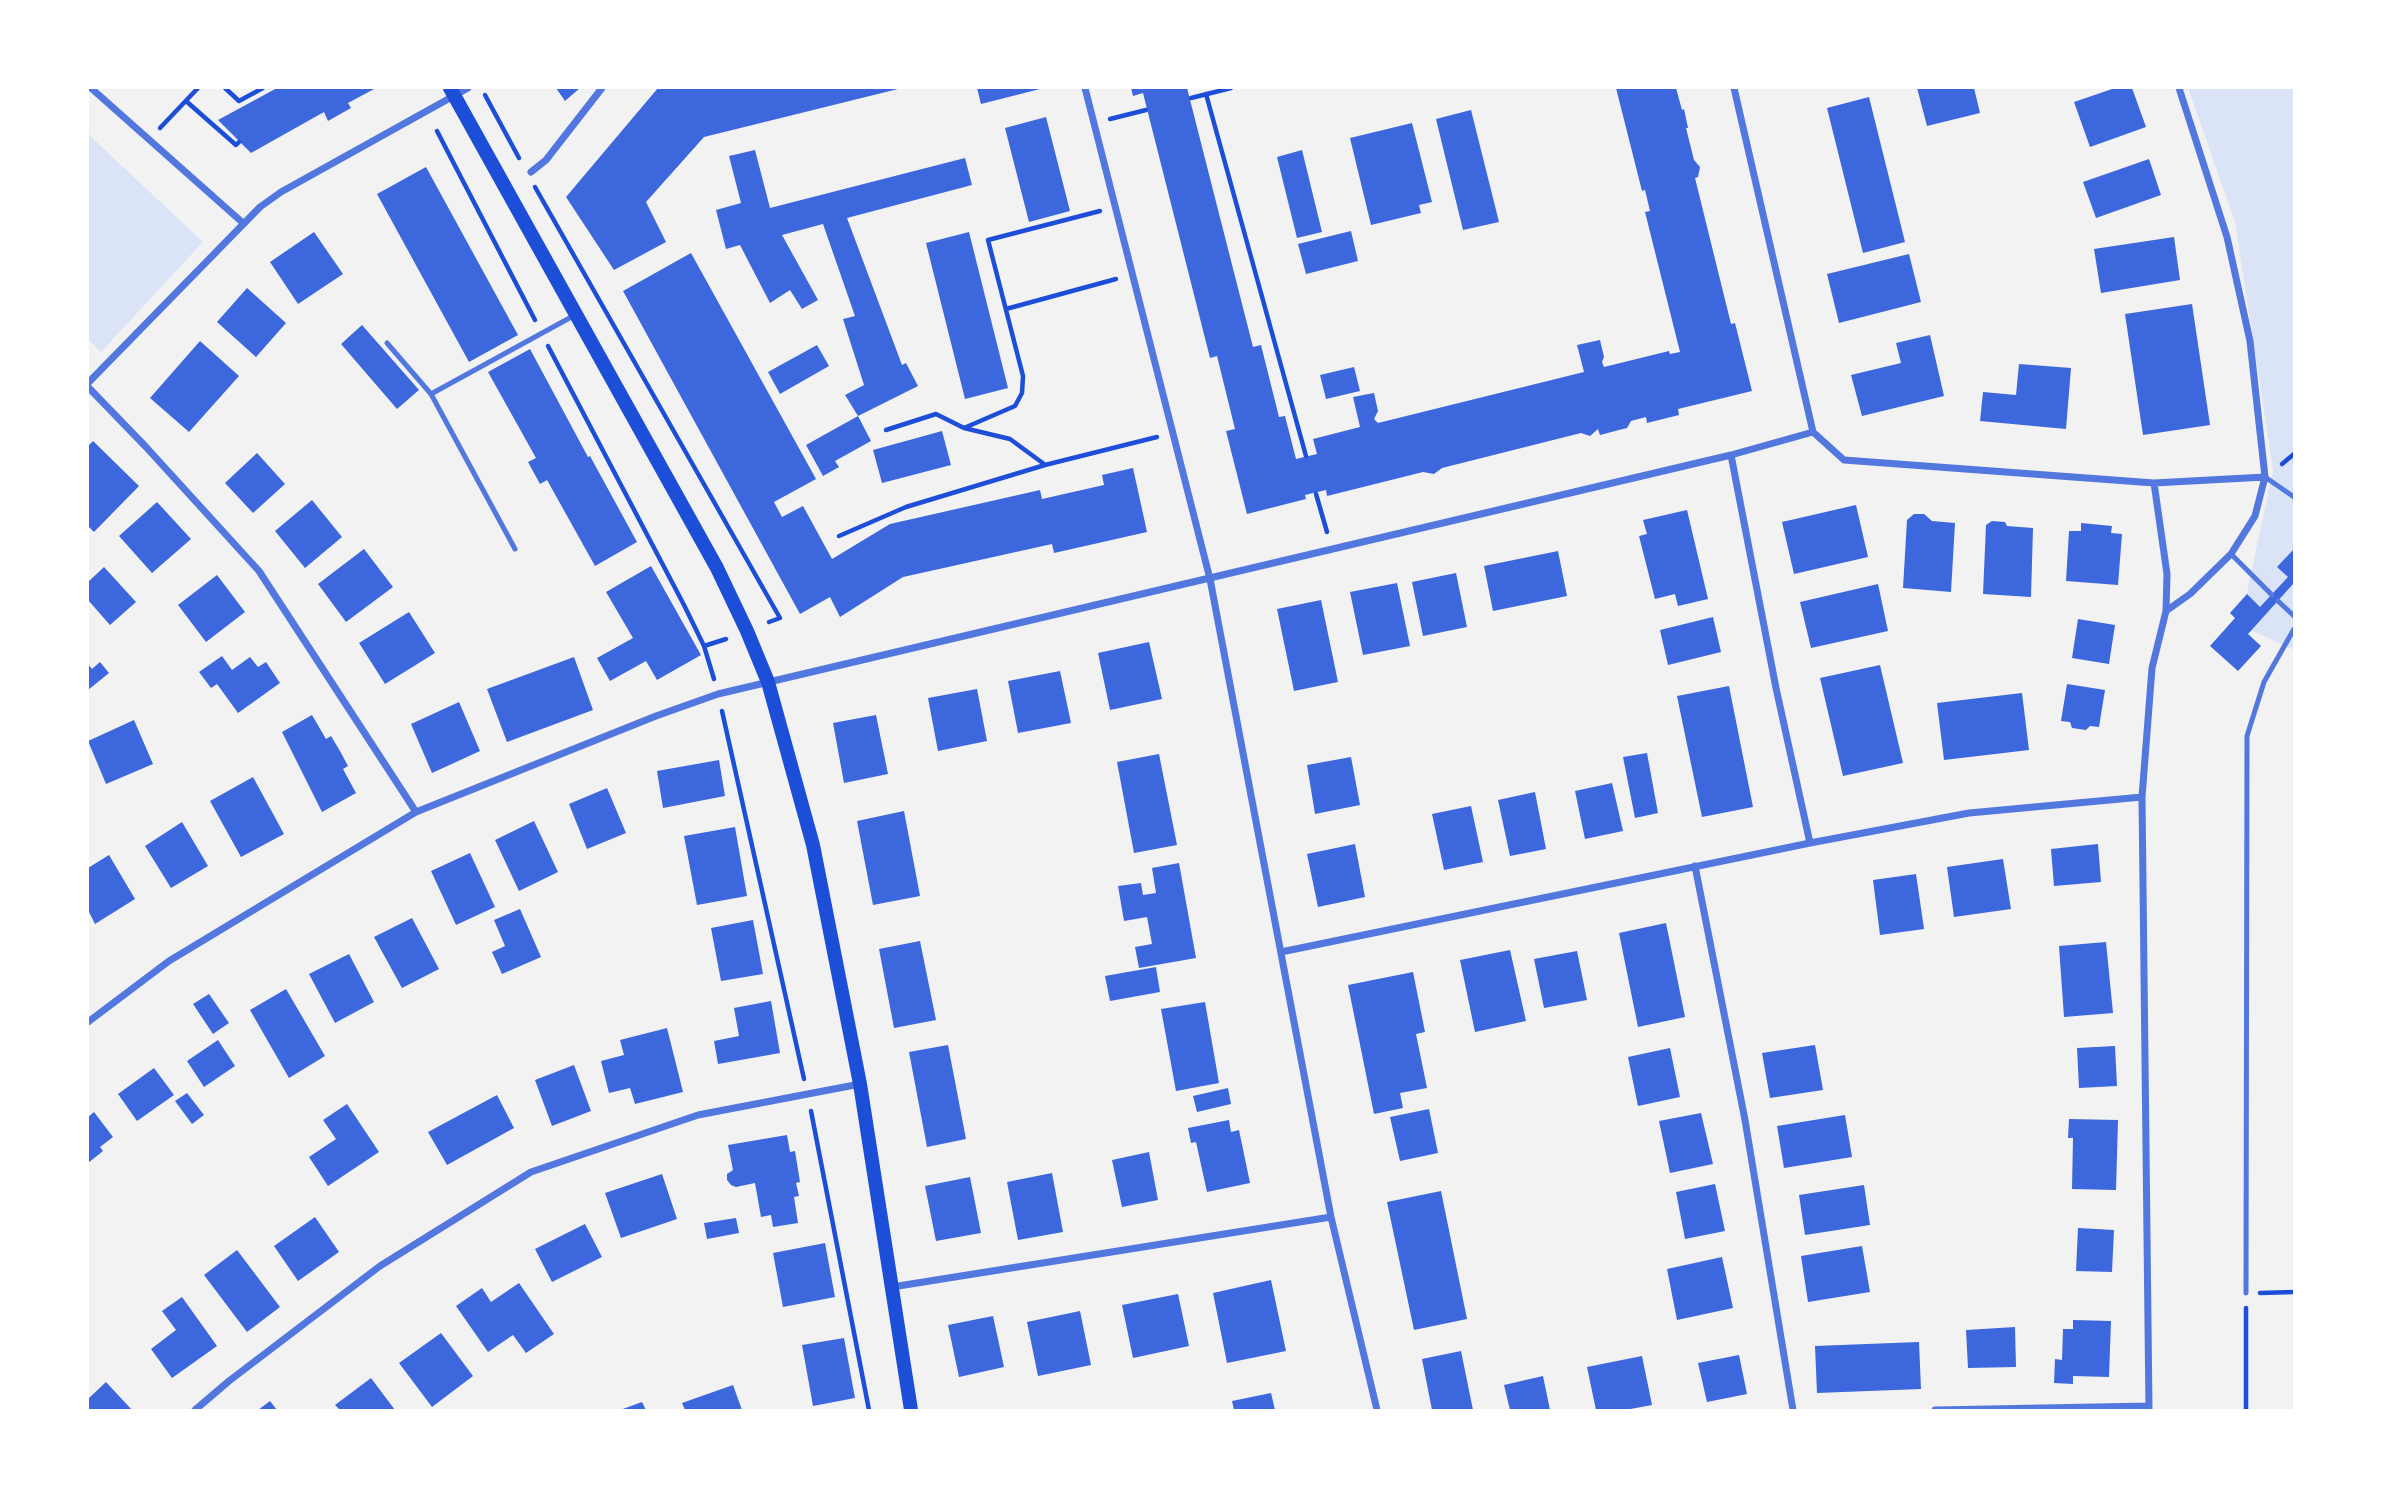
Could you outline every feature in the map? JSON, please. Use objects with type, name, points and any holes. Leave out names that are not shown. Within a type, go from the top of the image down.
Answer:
[{"type":"main road","points":[[452,91],[717,568],[768,682],[813,845],[860,1084],[911,1410]]},
{"type":"street","points":[[91,88],[243,223]]},
{"type":"street","points":[[416,812],[259,571],[88,385],[243,223],[282,192],[452,91],[468,88]]},
{"type":"street","points":[[531,172],[546,160],[603,88]]},
{"type":"street","points":[[1085,88],[1210,579],[1331,1217],[1377,1410]]},
{"type":"street","points":[[1734,88],[1813,432],[1844,460],[2154,483],[2265,477]]},
{"type":"street","points":[[2166,611],[2190,594],[2231,554],[2255,516],[2265,477],[2250,341],[2227,237],[2179,88]]},
{"type":"street","points":[[88,1022],[169,961],[416,812],[718,694],[1731,455],[1813,432]]},
{"type":"street","points":[[1731,455],[1776,688],[1810,843]]},
{"type":"street","points":[[1935,1410],[2149,1408],[2142,797],[2152,667],[2166,611],[2167,574],[2154,483]]},
{"type":"street","points":[[1281,952],[1695,866],[1969,813],[2142,797]]},
{"type":"street","points":[[1695,866],[1745,1121],[1793,1410]]},
{"type":"street","points":[[195,1410],[380,1266],[531,1172],[698,1115],[860,1084]]},
{"type":"street","points":[[891,1287],[1331,1217]]},
{"type":"lane","points":[[431,394],[575,315]]},
{"type":"lane","points":[[387,343],[431,394],[515,549]]},
{"type":"lane","points":[[2265,477],[2294,497]]},
{"type":"lane","points":[[2231,554],[2272,595]]},
{"type":"lane","points":[[2278,601],[2294,616]]},
{"type":"lane","points":[[2246,1293],[2247,736],[2264,682],[2294,629]]},
{"type":"path","points":[[149,139],[198,88]]},
{"type":"path","points":[[225,88],[239,101],[263,88]]},
{"type":"path","points":[[1191,98],[1231,88]]},
{"type":"path","points":[[485,94],[523,165]]},
{"type":"path","points":[[1206,94],[1306,456]]},
{"type":"path","points":[[186,101],[236,145],[239,142]]},
{"type":"path","points":[[1093,123],[1146,110]]},
{"type":"path","points":[[436,131],[705,646],[808,1094],[869,1410]]},
{"type":"path","points":[[453,163],[460,160]]},
{"type":"path","points":[[535,186],[780,618],[769,622]]},
{"type":"path","points":[[964,428],[1015,406],[1022,393],[1023,376],[988,240],[1114,207]]},
{"type":"path","points":[[1006,309],[1132,275]]},
{"type":"path","points":[[886,429],[936,414],[964,428],[1010,439],[1045,465]]},
{"type":"path","points":[[839,536],[906,507],[1045,465],[1172,433]]},
{"type":"path","points":[[1317,494],[1332,550]]},
{"type":"path","points":[[705,646],[726,639]]},
{"type":"path","points":[[2246,1410],[2246,1293],[2294,1292]]},
{"type":"shaded area","points":[[2188,88],[2294,88],[2294,650],[2240,625],[2273,470],[2235,222]]},
{"type":"shaded area","points":[[88,134],[203,242],[101,352],[88,339]]},
{"type":"building","points":[[277,88],[376,88],[348,103],[351,108],[328,121],[324,112],[251,153],[218,120]]},
{"type":"building","points":[[556,88],[580,88],[565,101]]},
{"type":"building","points":[[658,88],[902,88],[704,137],[646,202],[666,242],[614,270],[566,197]]},
{"type":"building","points":[[977,88],[1044,88],[981,104]]},
{"type":"building","points":[[1131,88],[1187,88],[1253,347],[1261,345],[1279,417],[1285,416],[1296,459],[1317,454],[1313,439],[1360,427],[1353,397],[1374,393],[1378,411],[1374,419],[1378,423],[1584,372],[1577,345],[1600,340],[1604,367],[1669,351],[1670,354],[1680,352],[1645,212],[1650,211],[1645,190],[1642,191],[1616,88],[1676,88],[1682,110],[1684,109],[1694,160],[1700,167],[1698,177],[1695,178],[1731,324],[1735,323],[1752,391],[1678,409],[1679,415],[1647,423],[1646,417],[1631,421],[1627,428],[1600,435],[1598,429],[1590,436],[1581,433],[1442,468],[1434,474],[1423,472],[1327,496],[1326,490],[1305,495],[1306,499],[1247,514],[1226,431],[1235,429],[1217,356],[1210,358],[1143,93],[1133,96]]},
{"type":"building","points":[[1917,88],[1974,88],[1980,113],[1927,126]]},
{"type":"building","points":[[2115,88],[2132,88],[2146,127],[2090,147],[2074,102]]},
{"type":"building","points":[[1869,97],[1905,242],[1863,253],[1827,108]]},
{"type":"building","points":[[1471,110],[1499,222],[1463,230],[1436,119]]},
{"type":"building","points":[[1046,117],[1070,211],[1029,222],[1005,128]]},
{"type":"building","points":[[1412,123],[1432,202],[1419,205],[1421,213],[1371,225],[1350,138]]},
{"type":"building","points":[[755,150],[770,208],[965,158],[972,185],[847,218],[902,365],[906,363],[918,386],[858,416],[845,395],[864,385],[843,319],[855,316],[823,224],[782,235],[818,300],[802,309],[790,290],[770,303],[740,245],[726,249],[716,210],[741,203],[729,156]]},
{"type":"building","points":[[1302,150],[1322,232],[1297,238],[1277,157]]},
{"type":"building","points":[[2149,159],[2161,195],[2096,218],[2083,182]]},
{"type":"building","points":[[426,167],[518,335],[469,362],[377,194]]},
{"type":"building","points":[[1351,231],[1358,261],[1306,274],[1298,244]]},
{"type":"building","points":[[314,232],[343,274],[298,304],[270,262]]},
{"type":"building","points":[[969,232],[1008,388],[965,399],[926,243]]},
{"type":"building","points":[[2174,237],[2180,280],[2101,293],[2094,249]]},
{"type":"building","points":[[691,253],[816,479],[774,502],[782,517],[803,506],[832,559],[890,524],[1040,490],[1042,499],[1104,485],[1102,475],[1133,468],[1147,532],[1054,553],[1052,544],[903,577],[840,617],[830,597],[800,614],[623,291]]},
{"type":"building","points":[[1909,254],[1921,302],[1839,323],[1827,274]]},
{"type":"building","points":[[247,288],[286,323],[256,357],[217,322]]},
{"type":"building","points":[[2192,304],[2210,425],[2143,435],[2125,314]]},
{"type":"building","points":[[362,325],[419,390],[397,409],[341,344]]},
{"type":"building","points":[[1930,335],[1944,396],[1862,416],[1851,375],[1901,363],[1896,343]]},
{"type":"building","points":[[200,341],[239,376],[189,432],[150,398]]},
{"type":"building","points":[[817,345],[829,366],[780,394],[768,372]]},
{"type":"building","points":[[530,349],[637,542],[595,566],[547,480],[540,484],[528,462],[536,458],[488,372]]},
{"type":"building","points":[[2019,364],[2071,368],[2066,429],[1980,421],[1983,392],[2016,395]]},
{"type":"building","points":[[1354,367],[1360,391],[1326,399],[1320,375]]},
{"type":"building","points":[[858,416],[871,441],[835,461],[839,467],[823,476],[806,445]]},
{"type":"building","points":[[942,431],[951,465],[882,483],[873,450]]},
{"type":"building","points":[[93,441],[139,486],[94,532],[88,526],[88,446]]},
{"type":"building","points":[[257,453],[285,484],[253,513],[225,483]]},
{"type":"building","points":[[312,500],[342,537],[305,568],[275,531]]},
{"type":"building","points":[[157,502],[191,539],[152,573],[119,536]]},
{"type":"building","points":[[1856,505],[1868,557],[1794,574],[1782,522]]},
{"type":"building","points":[[1687,510],[1708,599],[1678,606],[1675,594],[1655,599],[1639,536],[1647,534],[1643,520]]},
{"type":"building","points":[[1914,514],[1924,514],[1932,521],[1955,523],[1951,592],[1903,588],[1907,520]]},
{"type":"building","points":[[1992,521],[2005,522],[2007,526],[2033,528],[2031,597],[1983,594],[1986,525]]},
{"type":"building","points":[[2081,523],[2112,526],[2111,533],[2122,534],[2118,585],[2066,581],[2069,531],[2081,531]]},
{"type":"building","points":[[364,549],[393,587],[346,622],[318,584]]},
{"type":"building","points":[[2293,550],[2294,586],[2293,584],[2248,634],[2261,646],[2238,671],[2210,646],[2235,618],[2230,613],[2247,594],[2260,607],[2288,577],[2277,567]]},
{"type":"building","points":[[1558,551],[1567,596],[1493,611],[1484,566]]},
{"type":"building","points":[[651,566],[701,655],[657,680],[646,661],[610,681],[597,658],[633,638],[606,592]]},
{"type":"building","points":[[104,567],[136,602],[110,625],[88,600],[88,582]]},
{"type":"building","points":[[1456,573],[1467,627],[1423,636],[1412,582]]},
{"type":"building","points":[[217,575],[245,612],[206,642],[178,605]]},
{"type":"building","points":[[1397,583],[1410,646],[1363,655],[1350,592]]},
{"type":"building","points":[[1878,584],[1888,631],[1811,648],[1800,602]]},
{"type":"building","points":[[1321,600],[1338,682],[1294,691],[1277,609]]},
{"type":"building","points":[[409,612],[435,653],[385,684],[359,643]]},
{"type":"building","points":[[1713,617],[1721,652],[1668,665],[1660,630]]},
{"type":"building","points":[[2078,619],[2115,625],[2109,664],[2072,658]]},
{"type":"building","points":[[1149,642],[1162,699],[1110,710],[1098,653]]},
{"type":"building","points":[[222,656],[232,670],[250,657],[258,667],[266,662],[280,683],[238,713],[217,684],[211,688],[199,672]]},
{"type":"building","points":[[574,657],[593,710],[507,742],[487,689]]},
{"type":"building","points":[[100,662],[109,673],[88,690],[88,664],[92,669]]},
{"type":"building","points":[[1880,665],[1903,763],[1843,776],[1820,678]]},
{"type":"building","points":[[1060,671],[1071,723],[1018,733],[1008,681]]},
{"type":"building","points":[[2067,684],[2105,690],[2099,727],[2090,726],[2086,730],[2072,728],[2070,722],[2061,721]]},
{"type":"building","points":[[1729,686],[1753,807],[1702,817],[1677,696]]},
{"type":"building","points":[[977,689],[987,741],[938,751],[928,698]]},
{"type":"building","points":[[2022,693],[2029,750],[1944,760],[1937,703]]},
{"type":"building","points":[[459,702],[480,751],[432,773],[411,724]]},
{"type":"building","points":[[312,715],[326,739],[331,736],[340,751],[348,766],[343,769],[356,793],[322,812],[282,732]]},
{"type":"building","points":[[876,715],[888,774],[844,783],[833,723]]},
{"type":"building","points":[[134,720],[153,764],[106,784],[88,741]]},
{"type":"building","points":[[1647,753],[1658,813],[1635,818],[1623,757]]},
{"type":"building","points":[[1159,754],[1177,845],[1134,853],[1117,762]]},
{"type":"building","points":[[1351,757],[1360,805],[1315,814],[1307,765]]},
{"type":"building","points":[[719,760],[725,796],[663,808],[657,771]]},
{"type":"building","points":[[253,777],[284,834],[241,857],[210,801]]},
{"type":"building","points":[[1612,783],[1623,831],[1585,839],[1575,791]]},
{"type":"building","points":[[607,788],[626,833],[587,849],[569,804]]},
{"type":"building","points":[[1535,792],[1546,849],[1510,856],[1498,800]]},
{"type":"building","points":[[1471,806],[1483,862],[1444,870],[1432,814]]},
{"type":"building","points":[[904,811],[920,896],[873,905],[857,821]]},
{"type":"building","points":[[534,821],[558,872],[519,891],[495,840]]},
{"type":"building","points":[[182,822],[208,866],[171,888],[145,846]]},
{"type":"building","points":[[735,827],[747,896],[697,905],[684,836]]},
{"type":"building","points":[[1355,844],[1365,897],[1318,907],[1307,854]]},
{"type":"building","points":[[2098,844],[2101,882],[2054,886],[2051,849]]},
{"type":"building","points":[[470,853],[495,907],[456,925],[431,871]]},
{"type":"building","points":[[109,855],[135,899],[95,924],[88,910],[88,868]]},
{"type":"building","points":[[2003,859],[2011,909],[1954,917],[1947,867]]},
{"type":"building","points":[[1179,863],[1196,958],[1139,968],[1135,947],[1152,944],[1147,917],[1124,921],[1118,886],[1141,883],[1143,895],[1156,893],[1152,868]]},
{"type":"building","points":[[1916,874],[1924,929],[1880,935],[1873,880]]},
{"type":"building","points":[[520,909],[541,957],[502,974],[492,952],[505,946],[494,920]]},
{"type":"building","points":[[412,918],[439,969],[402,988],[374,937]]},
{"type":"building","points":[[753,920],[763,974],[721,981],[711,928]]},
{"type":"building","points":[[1666,923],[1685,1017],[1638,1027],[1619,933]]},
{"type":"building","points":[[920,941],[936,1020],[894,1028],[879,949]]},
{"type":"building","points":[[2106,942],[2113,1013],[2064,1017],[2059,946]]},
{"type":"building","points":[[1510,950],[1526,1021],[1475,1032],[1460,960]]},
{"type":"building","points":[[1577,951],[1587,1000],[1544,1008],[1534,959]]},
{"type":"building","points":[[349,954],[374,1002],[335,1023],[309,974]]},
{"type":"building","points":[[1156,967],[1160,992],[1110,1001],[1105,976]]},
{"type":"building","points":[[1413,972],[1425,1032],[1416,1034],[1427,1088],[1400,1093],[1403,1108],[1374,1114],[1348,985]]},
{"type":"building","points":[[286,989],[325,1056],[289,1078],[250,1010]]},
{"type":"building","points":[[209,994],[229,1023],[213,1034],[193,1004]]},
{"type":"building","points":[[771,1001],[780,1053],[718,1064],[714,1041],[739,1036],[734,1008]]},
{"type":"building","points":[[1205,1002],[1219,1083],[1176,1091],[1161,1009]]},
{"type":"building","points":[[667,1028],[683,1092],[635,1104],[630,1088],[609,1093],[601,1061],[624,1055],[620,1040]]},
{"type":"building","points":[[218,1040],[235,1066],[204,1087],[187,1061]]},
{"type":"building","points":[[948,1045],[966,1139],[927,1147],[909,1052]]},
{"type":"building","points":[[1815,1045],[1823,1090],[1770,1098],[1762,1053]]},
{"type":"building","points":[[2115,1046],[2117,1086],[2079,1088],[2077,1048]]},
{"type":"building","points":[[1670,1048],[1680,1097],[1638,1106],[1628,1057]]},
{"type":"building","points":[[574,1065],[591,1111],[552,1126],[535,1080]]},
{"type":"building","points":[[154,1068],[174,1095],[137,1121],[118,1094]]},
{"type":"building","points":[[1228,1088],[1231,1104],[1197,1112],[1193,1096]]},
{"type":"building","points":[[187,1093],[204,1115],[192,1124],[175,1101]]},
{"type":"building","points":[[497,1095],[514,1128],[447,1165],[428,1132]]},
{"type":"building","points":[[347,1104],[379,1152],[328,1186],[309,1157],[336,1139],[323,1120]]},
{"type":"building","points":[[1429,1109],[1438,1153],[1400,1161],[1390,1117]]},
{"type":"building","points":[[94,1112],[113,1137],[100,1147],[103,1151],[88,1163],[88,1117]]},
{"type":"building","points":[[1701,1113],[1713,1164],[1670,1173],[1659,1121]]},
{"type":"building","points":[[1845,1115],[1852,1157],[1784,1168],[1777,1126]]},
{"type":"building","points":[[2069,1119],[2118,1120],[2116,1190],[2072,1189],[2073,1138],[2068,1138]]},
{"type":"building","points":[[1229,1120],[1231,1132],[1239,1130],[1250,1183],[1207,1192],[1196,1142],[1191,1143],[1188,1128]]},
{"type":"building","points":[[787,1135],[790,1152],[795,1151],[800,1182],[796,1183],[799,1196],[794,1197],[798,1223],[773,1227],[771,1215],[761,1217],[755,1183],[736,1187],[727,1180],[727,1174],[733,1170],[728,1145]]},
{"type":"building","points":[[1149,1152],[1158,1200],[1122,1207],[1112,1160]]},
{"type":"building","points":[[1052,1173],[1063,1232],[1018,1240],[1007,1182]]},
{"type":"building","points":[[662,1174],[677,1219],[621,1238],[605,1193]]},
{"type":"building","points":[[970,1177],[981,1233],[936,1241],[925,1186]]},
{"type":"building","points":[[1715,1184],[1725,1231],[1685,1239],[1676,1192]]},
{"type":"building","points":[[1864,1185],[1870,1225],[1805,1235],[1799,1195]]},
{"type":"building","points":[[1441,1191],[1467,1319],[1414,1330],[1387,1202]]},
{"type":"building","points":[[315,1217],[339,1252],[298,1281],[274,1246]]},
{"type":"building","points":[[736,1218],[739,1233],[707,1239],[704,1223]]},
{"type":"building","points":[[585,1224],[602,1257],[552,1282],[535,1249]]},
{"type":"building","points":[[2078,1228],[2114,1230],[2112,1272],[2076,1271]]},
{"type":"building","points":[[825,1243],[835,1297],[783,1307],[773,1253]]},
{"type":"building","points":[[1862,1246],[1870,1292],[1808,1302],[1801,1256]]},
{"type":"building","points":[[237,1250],[280,1307],[247,1332],[204,1275]]},
{"type":"building","points":[[1722,1257],[1733,1308],[1677,1320],[1667,1269]]},
{"type":"building","points":[[1271,1280],[1286,1351],[1227,1363],[1213,1293]]},
{"type":"building","points":[[519,1283],[554,1334],[526,1353],[513,1335],[488,1352],[456,1306],[482,1288],[491,1302]]},
{"type":"building","points":[[1178,1294],[1189,1346],[1133,1358],[1122,1305]]},
{"type":"building","points":[[182,1297],[217,1346],[172,1378],[151,1349],[176,1330],[162,1311]]},
{"type":"building","points":[[1080,1311],[1091,1365],[1038,1376],[1027,1322]]},
{"type":"building","points":[[993,1316],[1004,1367],[959,1377],[948,1325]]},
{"type":"building","points":[[2073,1320],[2111,1321],[2109,1377],[2073,1376],[2073,1384],[2054,1383],[2055,1359],[2062,1360],[2063,1329],[2073,1329]]},
{"type":"building","points":[[2015,1327],[2016,1367],[1968,1368],[1966,1330]]},
{"type":"building","points":[[441,1333],[473,1376],[432,1407],[399,1363]]},
{"type":"building","points":[[844,1338],[855,1398],[813,1406],[802,1345]]},
{"type":"building","points":[[1919,1342],[1921,1389],[1817,1393],[1815,1346]]},
{"type":"building","points":[[1461,1351],[1473,1410],[1432,1410],[1422,1359]]},
{"type":"building","points":[[1739,1355],[1747,1394],[1707,1402],[1698,1363]]},
{"type":"building","points":[[1642,1356],[1652,1405],[1625,1410],[1596,1410],[1587,1367]]},
{"type":"building","points":[[1543,1376],[1550,1410],[1510,1410],[1504,1385]]},
{"type":"building","points":[[371,1378],[395,1410],[340,1410],[335,1405]]},
{"type":"building","points":[[106,1382],[132,1410],[88,1410],[88,1399]]},
{"type":"building","points":[[733,1385],[742,1410],[685,1410],[682,1403]]},
{"type":"building","points":[[1271,1393],[1275,1410],[1234,1410],[1232,1401]]},
{"type":"building","points":[[270,1401],[277,1410],[258,1410]]},
{"type":"building","points":[[642,1402],[646,1410],[620,1410]]}]
